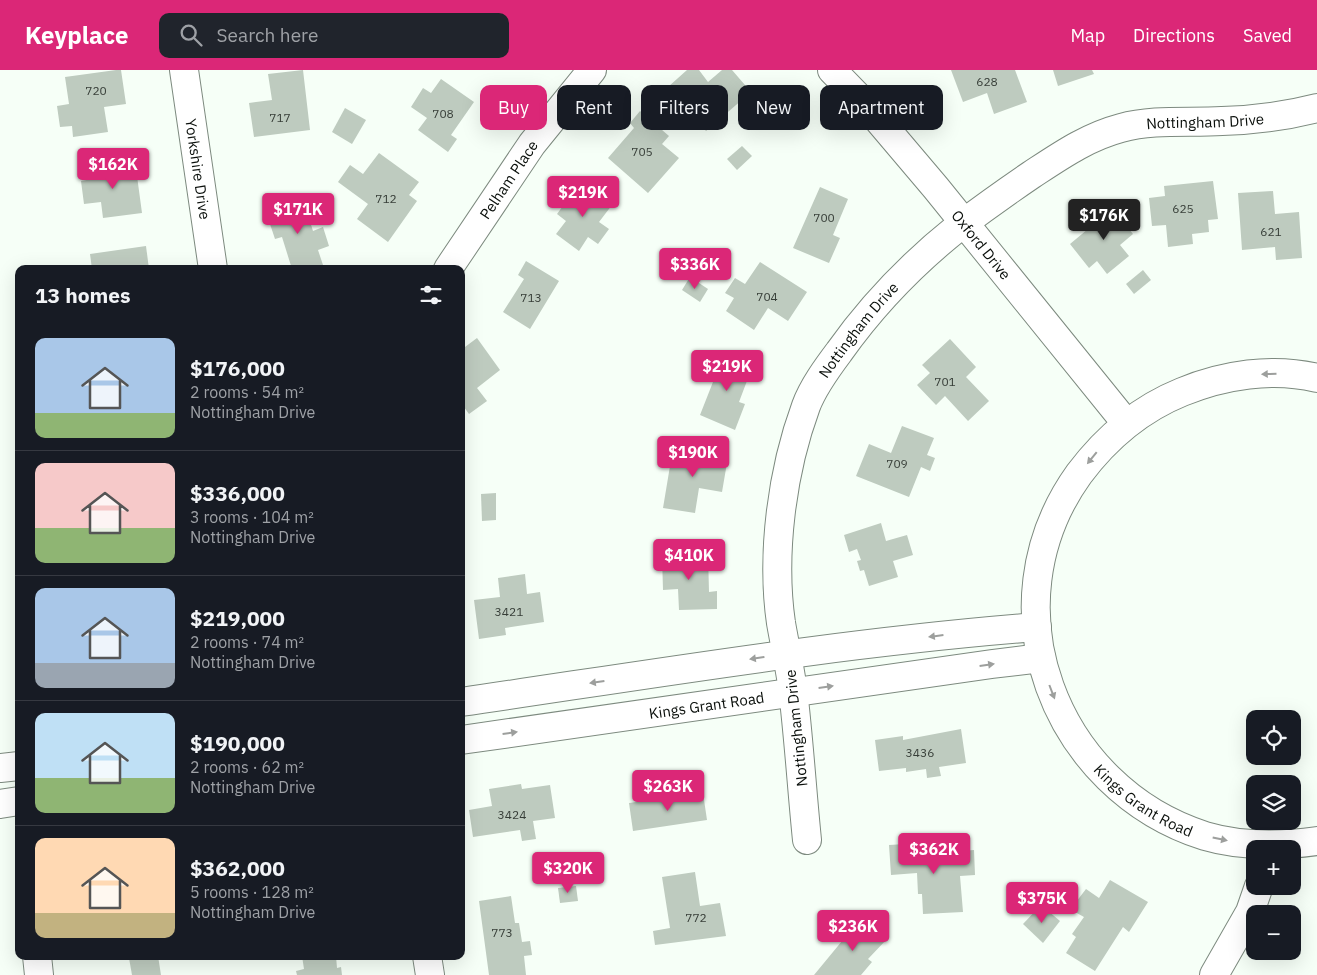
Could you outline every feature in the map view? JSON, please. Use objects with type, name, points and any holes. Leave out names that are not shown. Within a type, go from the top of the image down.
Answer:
[{"type":"street","name":"Yorkshire Drive","points":[[184,70],[212,265]]},
{"type":"street","name":"Pelham Place","points":[[451,265],[532,144],[592,70]]},
{"type":"street","name":"Oxford Drive","points":[[832,70],[864,104],[964,223],[1126,423]]},
{"type":"street","name":"Nottingham Drive","points":[[807,840],[793,692],[788,654],[781,623],[779,540],[782,507],[792,455],[807,404],[829,366],[861,322],[890,288],[929,250],[1066,151],[1090,138],[1122,128],[1155,122],[1223,121],[1292,114],[1317,108]]},
{"type":"street","name":"Kings Grant Road","points":[[1246,844],[1206,836],[1166,820],[1135,801],[1112,783],[1087,756],[1067,726],[1052,693],[1041,658],[1037,627],[1038,579],[1045,543],[1058,510],[1072,484],[1094,454],[1126,423],[1162,400],[1202,384],[1245,375],[1274,373],[1317,378]]},
{"type":"street","points":[[465,701],[788,654],[980,631],[1037,627]]},
{"type":"street","name":"Kings Grant Road","points":[[465,739],[1041,658]]},
{"type":"street","points":[[0,768],[15,766]]},
{"type":"street","points":[[0,804],[15,802]]},
{"type":"street","name":"Kings Grant Road","points":[[1301,843],[1317,841]]},
{"type":"street","points":[[1214,975],[1250,912],[1256,895]]},
{"type":"street","points":[[37,960],[39,975]]},
{"type":"street","points":[[428,960],[430,975]]},
{"type":"building","points":[[121,70],[126,104],[104,107],[108,132],[73,137],[72,126],[60,127],[57,106],[69,104],[65,77]]},
{"type":"building","points":[[303,70],[310,130],[254,137],[249,103],[272,100],[268,74]]},
{"type":"building","points":[[687,70],[699,70],[708,82],[722,70],[732,70],[745,85],[738,85],[738,103],[728,112],[728,85],[670,85]]},
{"type":"building","points":[[951,70],[1015,70],[1027,102],[994,114],[987,93],[963,102]]},
{"type":"building","points":[[1053,70],[1092,70],[1094,74],[1058,86]]},
{"type":"building","points":[[441,79],[474,102],[451,135],[457,139],[448,152],[418,130],[427,118],[411,107],[423,88],[431,93]]},
{"type":"building","points":[[345,108],[366,120],[352,144],[332,132]]},
{"type":"building","points":[[640,111],[641,130],[662,130],[669,136],[662,144],[679,158],[648,193],[608,158],[634,128],[631,122]]},
{"type":"building","points":[[742,146],[752,156],[737,170],[727,159]]},
{"type":"building","points":[[379,153],[419,182],[409,195],[417,201],[388,242],[357,219],[368,204],[338,182],[350,165],[363,174]]},
{"type":"building","points":[[125,160],[127,178],[137,176],[142,213],[103,218],[101,202],[84,204],[81,181],[98,178],[96,164]]},
{"type":"building","points":[[1213,181],[1218,219],[1208,220],[1209,232],[1192,234],[1193,244],[1168,247],[1166,225],[1152,226],[1149,198],[1165,196],[1164,186]]},
{"type":"building","points":[[580,183],[612,205],[599,222],[609,229],[598,244],[588,237],[579,251],[556,234],[566,221],[557,214]]},
{"type":"building","points":[[820,187],[848,199],[833,235],[840,238],[829,263],[793,248]]},
{"type":"building","points":[[1273,191],[1275,214],[1299,212],[1302,258],[1276,260],[1275,247],[1242,250],[1238,193]]},
{"type":"building","points":[[303,200],[313,231],[323,227],[329,246],[318,250],[323,265],[291,265],[282,237],[275,239],[266,212]]},
{"type":"building","points":[[1109,205],[1133,234],[1120,245],[1129,256],[1107,274],[1097,261],[1089,268],[1070,244],[1100,219],[1097,214]]},
{"type":"building","points":[[146,246],[148,265],[91,265],[90,254]]},
{"type":"building","points":[[526,261],[559,281],[530,329],[503,312],[524,279],[518,275]]},
{"type":"building","points":[[760,262],[807,292],[788,321],[768,308],[754,330],[726,311],[734,298],[725,293],[735,278],[745,284]]},
{"type":"building","points":[[1143,270],[1151,280],[1134,294],[1126,284]]},
{"type":"building","points":[[690,277],[708,289],[700,302],[682,290]]},
{"type":"building","points":[[477,338],[500,370],[477,388],[487,401],[469,414],[465,408],[465,347]]},
{"type":"building","points":[[950,339],[976,367],[966,377],[989,401],[968,421],[945,396],[936,405],[917,385],[930,373],[922,365]]},
{"type":"building","points":[[724,354],[753,365],[739,402],[745,404],[735,430],[700,415]]},
{"type":"building","points":[[902,426],[934,438],[927,455],[935,458],[930,471],[921,467],[909,497],[856,476],[869,444],[891,453]]},
{"type":"building","points":[[673,448],[728,457],[722,492],[699,488],[695,513],[663,508]]},
{"type":"building","points":[[496,493],[496,520],[482,521],[481,494]]},
{"type":"building","points":[[881,523],[886,541],[907,535],[913,555],[893,561],[898,577],[869,586],[864,570],[860,571],[857,561],[861,560],[857,549],[849,552],[844,535]]},
{"type":"building","points":[[708,553],[709,592],[717,591],[717,609],[679,610],[678,589],[663,590],[662,556]]},
{"type":"building","points":[[525,574],[527,594],[540,592],[544,622],[505,628],[506,635],[479,639],[474,600],[500,597],[498,578]]},
{"type":"building","points":[[961,729],[966,763],[939,767],[941,776],[927,778],[926,769],[906,772],[906,768],[879,771],[875,740],[903,736],[903,740]]},
{"type":"building","points":[[521,784],[522,789],[550,785],[555,818],[533,821],[536,839],[522,841],[520,830],[473,837],[469,810],[492,806],[489,789]]},
{"type":"building","points":[[703,793],[707,820],[633,831],[629,803]]},
{"type":"building","points":[[921,843],[921,854],[974,850],[975,875],[960,876],[963,912],[923,914],[922,894],[918,894],[917,873],[891,875],[889,845]]},
{"type":"building","points":[[695,872],[700,906],[720,903],[726,936],[655,945],[653,931],[670,928],[662,877]]},
{"type":"building","points":[[1110,880],[1148,902],[1129,932],[1123,927],[1095,971],[1066,953],[1076,937],[1072,934],[1084,917],[1075,912],[1078,909],[1073,906],[1086,889],[1099,898]]},
{"type":"building","points":[[576,886],[578,901],[560,903],[558,888]]},
{"type":"building","points":[[511,896],[515,923],[519,923],[522,942],[530,941],[532,955],[524,956],[526,975],[489,975],[479,901]]},
{"type":"building","points":[[1041,905],[1060,921],[1043,943],[1023,924]]},
{"type":"building","points":[[861,918],[886,940],[868,959],[872,962],[861,975],[814,975]]},
{"type":"building","points":[[129,960],[159,960],[161,975],[132,975]]},
{"type":"building","points":[[303,960],[336,960],[337,968],[341,967],[342,975],[297,975],[296,971],[304,969]]}]
